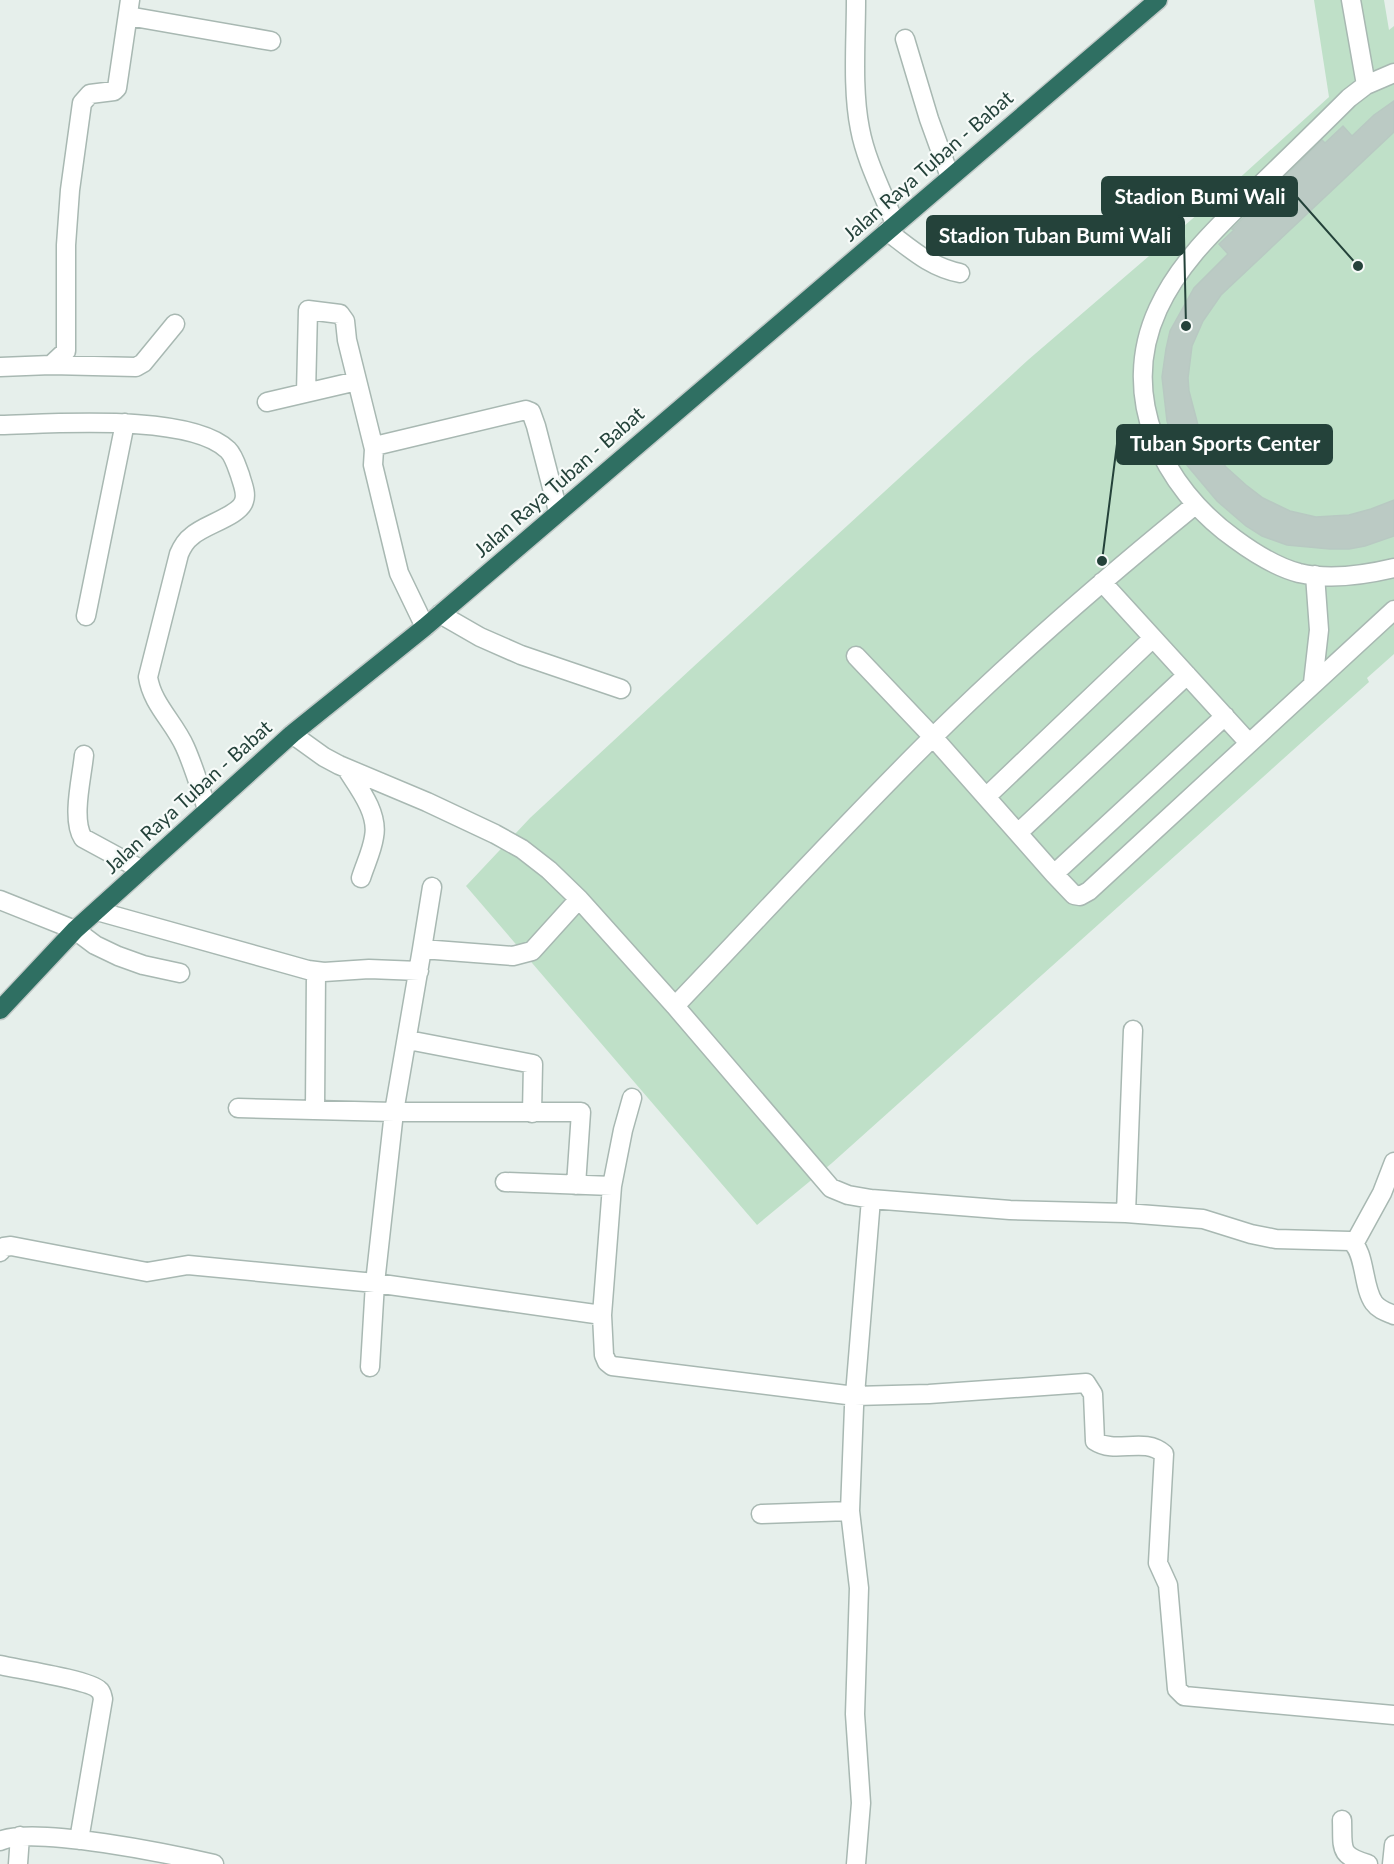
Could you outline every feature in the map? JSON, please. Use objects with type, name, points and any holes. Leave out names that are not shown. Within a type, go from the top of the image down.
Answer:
[{"type":"highway","name":"Jalan Raya Tuban - Babat","points":[[0,1010],[75,930],[292,734],[440,614],[1158,0]]},
{"type":"street","points":[[856,0],[857,107],[860,130],[891,228],[932,265],[960,273]]},
{"type":"street","points":[[1351,0],[1366,85]]},
{"type":"street","points":[[51,365],[66,351],[66,245],[70,190],[82,103],[90,94],[114,91],[117,88],[129,8],[271,41]]},
{"type":"street","points":[[905,39],[929,119],[950,177]]},
{"type":"street","points":[[1394,73],[1366,85],[1350,98],[1196,249],[1169,287],[1151,324],[1146,342],[1143,375],[1149,421],[1160,455],[1180,488],[1225,532],[1262,557],[1291,570],[1315,575],[1358,574],[1394,568]]},
{"type":"street","points":[[306,393],[308,310],[337,313],[344,316],[374,449],[373,465],[399,573],[424,627]]},
{"type":"street","points":[[0,367],[139,366],[175,324]]},
{"type":"street","points":[[267,402],[357,381]]},
{"type":"street","points":[[374,449],[379,445],[526,410],[531,412],[536,426],[558,511]]},
{"type":"street","points":[[86,616],[125,423]]},
{"type":"street","points":[[0,425],[148,424],[189,432],[218,442],[230,451],[244,489],[244,501],[240,509],[193,534],[184,544],[179,554],[148,677],[156,702],[185,746],[207,809]]},
{"type":"street","points":[[675,1006],[933,737],[1044,633],[1195,505]]},
{"type":"street","points":[[1313,683],[1319,630],[1315,575]]},
{"type":"street","points":[[1102,582],[1249,743]]},
{"type":"street","points":[[856,656],[933,737],[1077,897],[1084,895],[1394,610]]},
{"type":"street","points":[[440,614],[480,637],[521,655],[621,689]]},
{"type":"street","points":[[986,797],[1153,638]]},
{"type":"street","points":[[1018,833],[1187,675]]},
{"type":"street","points":[[1054,874],[1225,716]]},
{"type":"street","points":[[292,734],[324,757],[427,802],[522,849],[549,870],[579,899],[675,1006],[831,1188],[848,1195],[871,1199],[1010,1210],[1126,1213],[1203,1219],[1276,1239],[1343,1239],[1354,1244]]},
{"type":"street","points":[[84,755],[77,820],[78,831],[83,838],[142,870]]},
{"type":"street","points":[[346,768],[370,809],[374,824],[375,836],[361,878]]},
{"type":"street","points":[[369,1368],[375,1283],[394,1112],[408,1040],[432,887]]},
{"type":"street","points":[[422,949],[513,956],[527,954],[579,899]]},
{"type":"street","points":[[0,900],[75,930],[95,945],[118,956],[143,965],[180,972]]},
{"type":"street","points":[[97,911],[316,970],[418,971]]},
{"type":"street","points":[[315,1110],[316,970]]},
{"type":"street","points":[[1126,1213],[1133,1030]]},
{"type":"street","points":[[408,1040],[532,1064],[534,1067],[532,1113]]},
{"type":"street","points":[[632,1098],[612,1186],[602,1315],[604,1355],[607,1362],[612,1366],[855,1396],[929,1394],[1086,1383],[1093,1394],[1095,1441],[1103,1446],[1150,1446],[1158,1448],[1164,1454],[1158,1563],[1168,1585],[1177,1689],[1184,1696],[1394,1715]]},
{"type":"street","points":[[238,1108],[581,1113],[576,1185]]},
{"type":"street","points":[[1394,1162],[1382,1193],[1354,1244],[1369,1295],[1380,1309],[1394,1315]]},
{"type":"street","points":[[505,1182],[612,1186]]},
{"type":"street","points":[[856,1864],[861,1803],[855,1714],[859,1588],[850,1511],[855,1396],[871,1199]]},
{"type":"street","points":[[0,1252],[4,1247],[11,1246],[147,1272],[188,1265],[375,1283],[602,1315]]},
{"type":"street","points":[[760,1514],[850,1511]]},
{"type":"street","points":[[0,1665],[73,1680],[97,1688],[102,1694],[91,1780],[79,1840]]},
{"type":"street","points":[[1342,1820],[1345,1854],[1350,1859],[1368,1864]]},
{"type":"street","points":[[0,1841],[9,1837],[32,1835],[79,1840],[214,1864]]},
{"type":"street","points":[[18,1864],[20,1836]]},
{"type":"street","points":[[1392,1864],[1394,1845]]},
{"type":"green space","points":[[1314,0],[1384,0],[1389,30],[1394,26],[1394,654],[1367,678],[1369,682],[832,1163],[757,1225],[466,886],[530,818],[1028,360],[1234,183],[1329,97]]},
{"type":"building","points":[[1394,101],[1394,132],[1221,295],[1203,321],[1192,346],[1188,378],[1189,391],[1199,429],[1226,467],[1263,498],[1290,511],[1316,517],[1349,515],[1394,500],[1394,536],[1349,549],[1287,545],[1262,536],[1246,526],[1217,501],[1186,464],[1167,421],[1162,377],[1170,331],[1194,288],[1228,254],[1219,244],[1234,230],[1232,229],[1322,140],[1325,143],[1343,126],[1352,136],[1374,115]]},
{"type":"place","name":"Stadion Bumi Wali","points":[[1358,266]]},
{"type":"place","name":"Stadion Tuban Bumi Wali","points":[[1186,326]]},
{"type":"place","name":"Tuban Sports Center","points":[[1102,561]]}]
